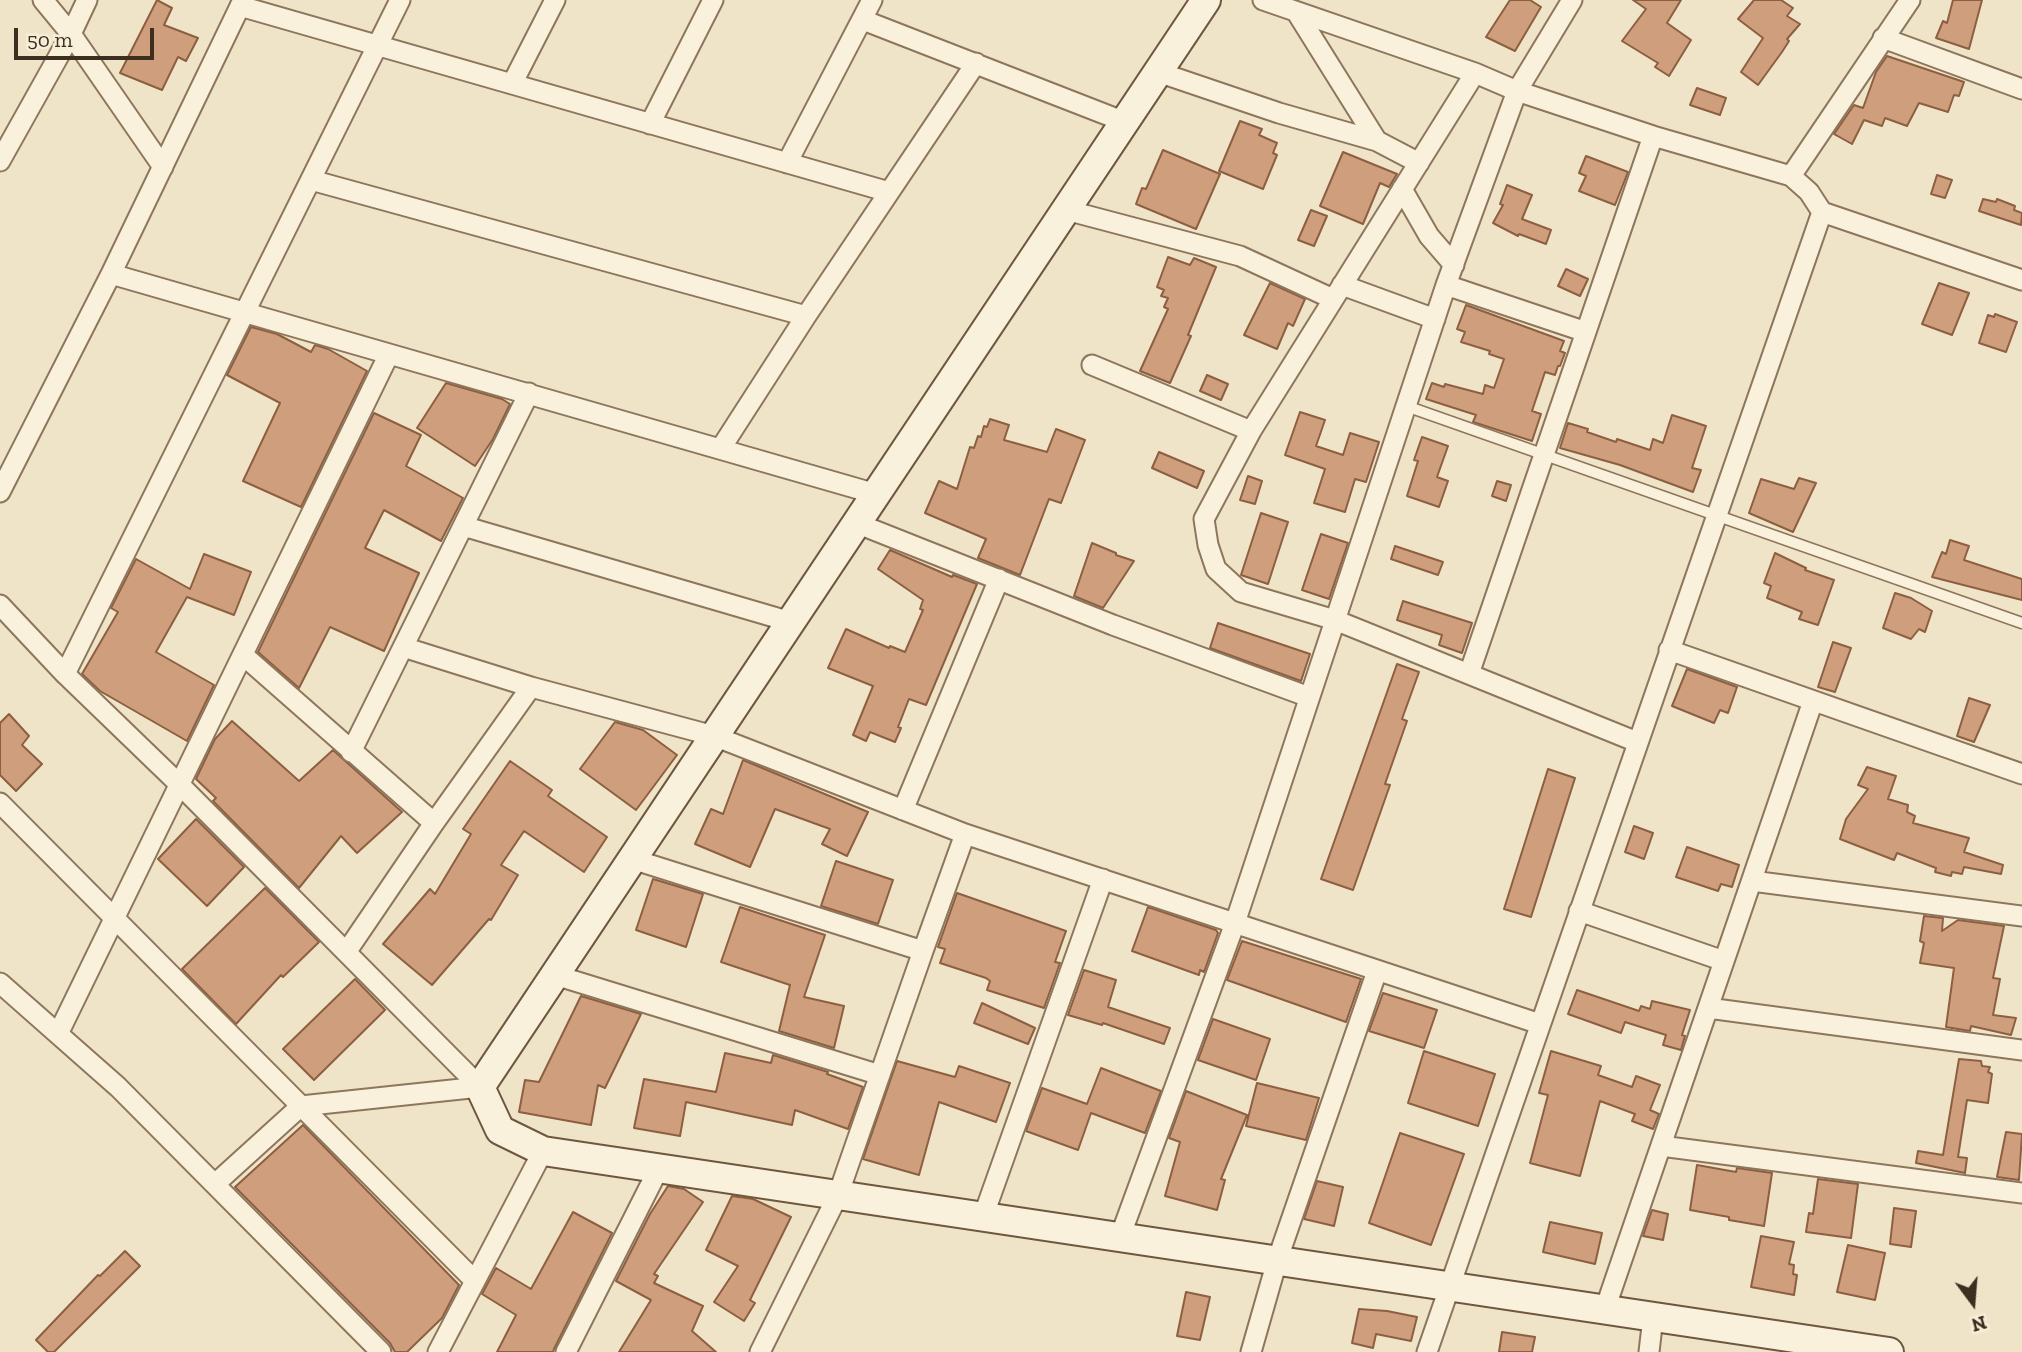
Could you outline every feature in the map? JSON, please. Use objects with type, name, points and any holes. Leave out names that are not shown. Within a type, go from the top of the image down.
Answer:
[{"type":"street","points":[[44,0],[71,34],[163,167]]},
{"type":"street","points":[[0,161],[87,0]]},
{"type":"street","points":[[65,674],[400,0]]},
{"type":"street","points":[[512,84],[555,0]]},
{"type":"street","points":[[650,124],[713,0]]},
{"type":"street","points":[[787,163],[872,0]]},
{"type":"street","points":[[480,1087],[1206,0]]},
{"type":"street","points":[[1263,0],[1475,73],[1517,91],[1653,136],[1791,176],[1809,192],[1822,212],[2022,280]]},
{"type":"street","points":[[1120,1237],[1235,923],[1446,285],[1517,91],[1572,0]]},
{"type":"street","points":[[1791,176],[1910,0]]},
{"type":"street","points":[[0,492],[111,274],[241,3],[377,47],[890,192]]},
{"type":"street","points":[[1297,13],[1377,141]]},
{"type":"street","points":[[863,20],[1125,122]]},
{"type":"street","points":[[1883,38],[2022,89]]},
{"type":"street","points":[[720,448],[976,63]]},
{"type":"street","points":[[1158,72],[1279,113],[1377,141],[1419,163]]},
{"type":"street","points":[[1475,73],[1251,431],[1204,519],[1208,545],[1216,569],[1241,592],[1335,620],[1637,742]]},
{"type":"street","points":[[1469,674],[1653,136]]},
{"type":"street","points":[[311,180],[806,316]]},
{"type":"street","points":[[1402,189],[1429,236],[1454,265]]},
{"type":"street","points":[[1066,210],[1240,256],[1337,292],[1435,319]]},
{"type":"street","points":[[1427,1352],[1822,212]]},
{"type":"street","points":[[111,274],[876,494]]},
{"type":"street","points":[[1446,285],[1586,332]]},
{"type":"street","points":[[59,1032],[389,354]]},
{"type":"street","points":[[1092,365],[1251,431]]},
{"type":"street","points":[[351,752],[529,393]]},
{"type":"street","points":[[856,523],[1113,625],[1310,697]]},
{"type":"street","points":[[463,526],[790,622]]},
{"type":"street","points":[[903,810],[999,579]]},
{"type":"street","points":[[0,605],[65,674],[347,951],[480,1087],[500,1130],[543,1151],[1889,1352]]},
{"type":"street","points":[[403,647],[531,687],[714,736],[965,834],[1540,1024]]},
{"type":"street","points":[[1669,650],[2022,774]]},
{"type":"street","points":[[243,655],[434,823]]},
{"type":"street","points":[[347,951],[531,687]]},
{"type":"street","points":[[1605,1310],[1813,701]]},
{"type":"street","points":[[0,803],[475,1281]]},
{"type":"street","points":[[760,1352],[838,1195],[965,834]]},
{"type":"street","points":[[632,859],[923,951]]},
{"type":"street","points":[[983,1217],[1103,879]]},
{"type":"street","points":[[1752,881],[2022,916]]},
{"type":"street","points":[[1579,911],[1724,961]]},
{"type":"street","points":[[1251,1352],[1277,1261],[1377,971]]},
{"type":"street","points":[[555,975],[880,1075]]},
{"type":"street","points":[[2,990],[59,1032],[118,1087],[381,1352]]},
{"type":"street","points":[[1709,1007],[2022,1050]]},
{"type":"street","points":[[215,1184],[301,1106],[480,1087]]},
{"type":"street","points":[[1661,1146],[2022,1193]]},
{"type":"street","points":[[438,1352],[543,1151]]},
{"type":"street","points":[[566,1352],[659,1168]]},
{"type":"street","points":[[1649,1352],[1653,1317]]},
{"type":"lane","points":[[1406,406],[2022,623]]},
{"type":"building","points":[[157,0],[172,8],[164,25],[198,38],[186,61],[178,57],[162,90],[120,73]]},
{"type":"building","points":[[1510,0],[1530,0],[1541,7],[1515,51],[1486,37]]},
{"type":"building","points":[[1633,0],[1681,0],[1667,23],[1691,40],[1669,76],[1655,67],[1658,63],[1622,41],[1646,9]]},
{"type":"building","points":[[1754,0],[1781,0],[1793,8],[1787,16],[1800,24],[1787,39],[1789,41],[1758,85],[1741,72],[1763,38],[1738,19]]},
{"type":"building","points":[[1953,0],[1982,0],[1969,49],[1936,38],[1943,21],[1947,23]]},
{"type":"building","points":[[1887,56],[1964,82],[1959,96],[1954,95],[1948,112],[1919,103],[1907,126],[1885,118],[1882,126],[1864,120],[1852,144],[1834,134],[1854,105],[1863,108],[1876,72]]},
{"type":"building","points":[[1697,88],[1726,98],[1720,115],[1690,105]]},
{"type":"building","points":[[1240,121],[1262,129],[1259,135],[1277,143],[1273,153],[1277,155],[1263,189],[1219,171]]},
{"type":"building","points":[[1163,150],[1220,174],[1196,229],[1136,204],[1142,188],[1146,189]]},
{"type":"building","points":[[1343,152],[1397,174],[1389,187],[1380,183],[1363,224],[1320,206]]},
{"type":"building","points":[[1586,156],[1628,172],[1615,205],[1579,191],[1586,176],[1579,173]]},
{"type":"building","points":[[1937,175],[1952,180],[1945,198],[1931,194]]},
{"type":"building","points":[[1507,185],[1532,195],[1522,219],[1551,230],[1546,244],[1519,234],[1518,236],[1493,223],[1503,205],[1500,204]]},
{"type":"building","points":[[1983,199],[1996,202],[1997,199],[2015,206],[2014,210],[2022,213],[2021,225],[1979,211]]},
{"type":"building","points":[[1311,210],[1327,216],[1314,246],[1298,240]]},
{"type":"building","points":[[1168,257],[1190,265],[1194,258],[1216,267],[1188,335],[1191,336],[1170,383],[1140,371],[1168,309],[1164,307],[1168,298],[1161,296],[1164,290],[1157,287]]},
{"type":"building","points":[[1566,269],[1588,279],[1580,296],[1558,286]]},
{"type":"building","points":[[1270,283],[1305,299],[1293,326],[1288,323],[1277,349],[1244,335]]},
{"type":"building","points":[[1939,283],[1969,293],[1952,335],[1922,324]]},
{"type":"building","points":[[1466,305],[1564,341],[1560,351],[1565,353],[1560,366],[1555,375],[1545,372],[1532,411],[1541,414],[1532,441],[1473,422],[1476,415],[1426,399],[1432,383],[1483,394],[1485,385],[1494,388],[1504,359],[1489,354],[1490,351],[1461,342],[1465,332],[1457,329]]},
{"type":"building","points":[[1995,314],[2017,322],[2006,352],[1979,343],[1988,315],[1994,317]]},
{"type":"building","points":[[251,327],[277,334],[311,352],[315,345],[328,349],[367,371],[301,507],[243,481],[280,403],[227,375]]},
{"type":"building","points":[[1207,375],[1228,384],[1221,400],[1200,391]]},
{"type":"building","points":[[446,383],[502,399],[510,404],[493,439],[475,466],[417,428]]},
{"type":"building","points":[[1300,412],[1325,420],[1316,446],[1343,455],[1350,433],[1379,442],[1366,482],[1355,479],[1345,512],[1314,503],[1325,469],[1285,455]]},
{"type":"building","points":[[374,413],[421,435],[406,466],[463,498],[441,541],[384,510],[365,548],[419,573],[384,651],[330,627],[299,688],[258,652]]},
{"type":"building","points":[[1672,415],[1706,426],[1692,468],[1701,470],[1693,492],[1620,465],[1560,448],[1568,423],[1616,442],[1617,439],[1650,450],[1653,439],[1663,443]]},
{"type":"building","points":[[990,419],[1009,425],[1004,440],[1047,452],[1056,429],[1085,440],[1061,503],[1049,499],[1020,575],[978,558],[986,539],[925,513],[939,481],[957,489],[970,447],[974,448],[978,436],[981,437],[984,426],[987,427]]},
{"type":"building","points":[[1422,437],[1448,446],[1437,477],[1448,481],[1439,507],[1407,496]]},
{"type":"building","points":[[1159,452],[1204,471],[1197,488],[1152,468]]},
{"type":"building","points":[[1248,476],[1262,481],[1255,504],[1240,500]]},
{"type":"building","points":[[1799,478],[1816,483],[1793,532],[1749,513],[1761,479],[1794,489]]},
{"type":"building","points":[[1497,481],[1511,485],[1506,501],[1492,496]]},
{"type":"building","points":[[1261,513],[1288,522],[1268,584],[1241,575]]},
{"type":"building","points":[[1321,534],[1348,543],[1329,599],[1302,590]]},
{"type":"building","points":[[1950,540],[1969,546],[1964,560],[2022,579],[2022,600],[1932,577],[1942,552],[1946,554]]},
{"type":"building","points":[[1092,543],[1134,561],[1103,608],[1074,596]]},
{"type":"building","points":[[1395,546],[1443,562],[1438,575],[1391,559]]},
{"type":"building","points":[[890,550],[952,577],[953,575],[977,584],[926,705],[909,699],[895,742],[870,732],[866,741],[853,735],[873,686],[828,668],[846,629],[905,652],[923,610],[920,609],[923,600],[878,569]]},
{"type":"building","points":[[1775,553],[1806,568],[1805,570],[1834,580],[1818,625],[1799,619],[1802,612],[1767,598],[1771,586],[1764,583]]},
{"type":"building","points":[[204,554],[251,572],[234,615],[187,597],[156,652],[214,685],[187,741],[100,691],[82,674],[118,612],[111,608],[136,559],[190,589]]},
{"type":"building","points":[[1895,593],[1911,598],[1932,611],[1925,632],[1919,629],[1911,639],[1883,628]]},
{"type":"building","points":[[1403,601],[1472,623],[1462,653],[1439,645],[1442,635],[1397,620]]},
{"type":"building","points":[[1218,623],[1310,654],[1301,681],[1210,648]]},
{"type":"building","points":[[1833,642],[1851,648],[1835,692],[1818,687]]},
{"type":"building","points":[[1397,664],[1419,672],[1402,719],[1407,721],[1385,784],[1390,785],[1353,890],[1321,879]]},
{"type":"building","points":[[1687,669],[1737,687],[1728,713],[1720,710],[1714,723],[1672,706]]},
{"type":"building","points":[[1969,698],[1990,705],[1974,742],[1957,736]]},
{"type":"building","points":[[9,714],[29,736],[22,745],[42,764],[16,791],[0,775],[0,723]]},
{"type":"building","points":[[232,721],[299,781],[333,750],[402,812],[357,853],[341,836],[299,888],[213,801],[216,798],[196,779],[215,739]]},
{"type":"building","points":[[615,722],[643,730],[677,755],[636,810],[580,769]]},
{"type":"building","points":[[743,760],[868,812],[847,856],[822,844],[830,829],[775,809],[750,867],[695,844],[711,809],[723,814]]},
{"type":"building","points":[[510,761],[552,790],[548,796],[607,837],[584,872],[524,831],[501,865],[518,875],[491,920],[489,919],[432,985],[383,944],[430,889],[435,894],[471,834],[463,829]]},
{"type":"building","points":[[1867,767],[1896,776],[1888,799],[1908,805],[1907,812],[1915,816],[1913,823],[1969,838],[1964,852],[2003,865],[2001,874],[1964,867],[1962,874],[1952,872],[1951,876],[1935,872],[1936,868],[1897,853],[1894,860],[1840,839],[1846,819],[1868,789],[1858,785]]},
{"type":"building","points":[[1548,769],[1575,778],[1531,917],[1504,909]]},
{"type":"building","points":[[196,819],[244,867],[207,906],[158,859]]},
{"type":"building","points":[[1634,826],[1653,833],[1644,859],[1625,852]]},
{"type":"building","points":[[1687,847],[1739,865],[1732,887],[1721,884],[1718,891],[1676,877]]},
{"type":"building","points":[[836,861],[893,880],[878,924],[821,906]]},
{"type":"building","points":[[653,879],[703,894],[686,947],[636,930]]},
{"type":"building","points":[[265,888],[319,942],[283,977],[281,975],[236,1024],[182,969]]},
{"type":"building","points":[[957,893],[1066,931],[1055,962],[1060,963],[1044,1008],[987,990],[990,981],[986,978],[940,963],[945,949],[938,947]]},
{"type":"building","points":[[740,907],[825,935],[804,997],[844,1006],[834,1048],[779,1031],[790,985],[721,962]]},
{"type":"building","points":[[1148,907],[1216,930],[1218,933],[1204,972],[1200,970],[1199,975],[1132,951]]},
{"type":"building","points":[[1924,916],[1943,918],[1942,931],[1958,920],[2004,926],[1993,978],[2000,979],[1993,1015],[2016,1018],[2011,1035],[1971,1026],[1970,1031],[1946,1027],[1954,968],[1920,963],[1924,943],[1920,941]]},
{"type":"building","points":[[1242,941],[1361,979],[1346,1022],[1227,980]]},
{"type":"building","points":[[1084,970],[1116,980],[1108,1007],[1170,1028],[1164,1044],[1103,1023],[1102,1025],[1068,1015]]},
{"type":"building","points":[[355,979],[385,1010],[314,1080],[283,1049]]},
{"type":"building","points":[[1577,990],[1639,1011],[1641,1006],[1650,1009],[1652,1001],[1690,1010],[1682,1035],[1685,1036],[1681,1050],[1663,1045],[1666,1035],[1625,1022],[1621,1033],[1568,1014]]},
{"type":"building","points":[[1383,993],[1437,1010],[1424,1048],[1369,1031]]},
{"type":"building","points":[[581,996],[641,1014],[605,1088],[598,1085],[591,1125],[519,1112],[525,1080],[539,1082]]},
{"type":"building","points":[[982,1003],[1035,1028],[1028,1044],[974,1023]]},
{"type":"building","points":[[1213,1019],[1270,1039],[1256,1080],[1198,1060]]},
{"type":"building","points":[[1424,1051],[1495,1074],[1478,1126],[1408,1103]]},
{"type":"building","points":[[1551,1051],[1601,1066],[1598,1075],[1632,1087],[1636,1076],[1660,1085],[1650,1110],[1659,1114],[1653,1129],[1632,1121],[1635,1114],[1600,1101],[1580,1176],[1530,1163],[1548,1095],[1539,1093]]},
{"type":"building","points":[[725,1053],[771,1063],[773,1055],[828,1072],[827,1074],[863,1087],[848,1129],[795,1110],[792,1125],[686,1102],[680,1136],[634,1128],[644,1079],[716,1092]]},
{"type":"building","points":[[1959,1059],[1981,1061],[1982,1066],[1990,1067],[1988,1072],[1992,1074],[1988,1103],[1967,1100],[1958,1157],[1967,1158],[1965,1173],[1916,1163],[1918,1151],[1943,1155]]},
{"type":"building","points":[[897,1061],[955,1077],[959,1066],[1010,1083],[996,1122],[939,1102],[919,1175],[863,1159]]},
{"type":"building","points":[[1101,1068],[1161,1091],[1145,1133],[1091,1113],[1078,1150],[1026,1131],[1042,1088],[1087,1104]]},
{"type":"building","points":[[1257,1083],[1319,1098],[1306,1140],[1246,1126]]},
{"type":"building","points":[[1186,1091],[1247,1115],[1221,1179],[1225,1180],[1217,1210],[1165,1196],[1180,1142],[1169,1138]]},
{"type":"building","points":[[303,1125],[459,1285],[442,1318],[407,1352],[395,1352],[390,1343],[235,1187]]},
{"type":"building","points":[[2006,1132],[2022,1134],[2019,1180],[1997,1177]]},
{"type":"building","points":[[1400,1133],[1464,1154],[1431,1245],[1369,1223]]},
{"type":"building","points":[[1697,1165],[1736,1172],[1737,1168],[1772,1173],[1764,1226],[1690,1210]]},
{"type":"building","points":[[1818,1179],[1858,1184],[1851,1238],[1806,1232],[1809,1213],[1813,1214]]},
{"type":"building","points":[[1317,1181],[1343,1187],[1334,1226],[1304,1219]]},
{"type":"building","points":[[668,1186],[684,1189],[703,1202],[654,1274],[658,1276],[654,1283],[703,1306],[692,1331],[716,1352],[619,1352],[651,1300],[616,1281],[650,1214]]},
{"type":"building","points":[[732,1196],[753,1199],[791,1217],[750,1300],[755,1303],[744,1321],[714,1302],[738,1266],[706,1250]]},
{"type":"building","points":[[1894,1208],[1916,1211],[1911,1247],[1890,1244]]},
{"type":"building","points":[[1652,1210],[1668,1214],[1663,1240],[1643,1236]]},
{"type":"building","points":[[573,1212],[612,1233],[553,1352],[497,1352],[516,1315],[482,1294],[496,1268],[531,1289]]},
{"type":"building","points":[[1550,1222],[1602,1233],[1595,1264],[1543,1252]]},
{"type":"building","points":[[1761,1236],[1794,1242],[1789,1264],[1794,1265],[1793,1274],[1797,1275],[1794,1295],[1751,1287]]},
{"type":"building","points":[[1848,1245],[1885,1253],[1875,1300],[1837,1292]]},
{"type":"building","points":[[125,1251],[140,1266],[54,1352],[48,1352],[36,1340],[98,1275]]},
{"type":"building","points":[[1186,1292],[1210,1297],[1200,1340],[1177,1336]]},
{"type":"building","points":[[1359,1309],[1417,1317],[1411,1341],[1376,1334],[1373,1348],[1352,1343]]},
{"type":"building","points":[[1502,1332],[1535,1337],[1532,1352],[1499,1352]]}]
